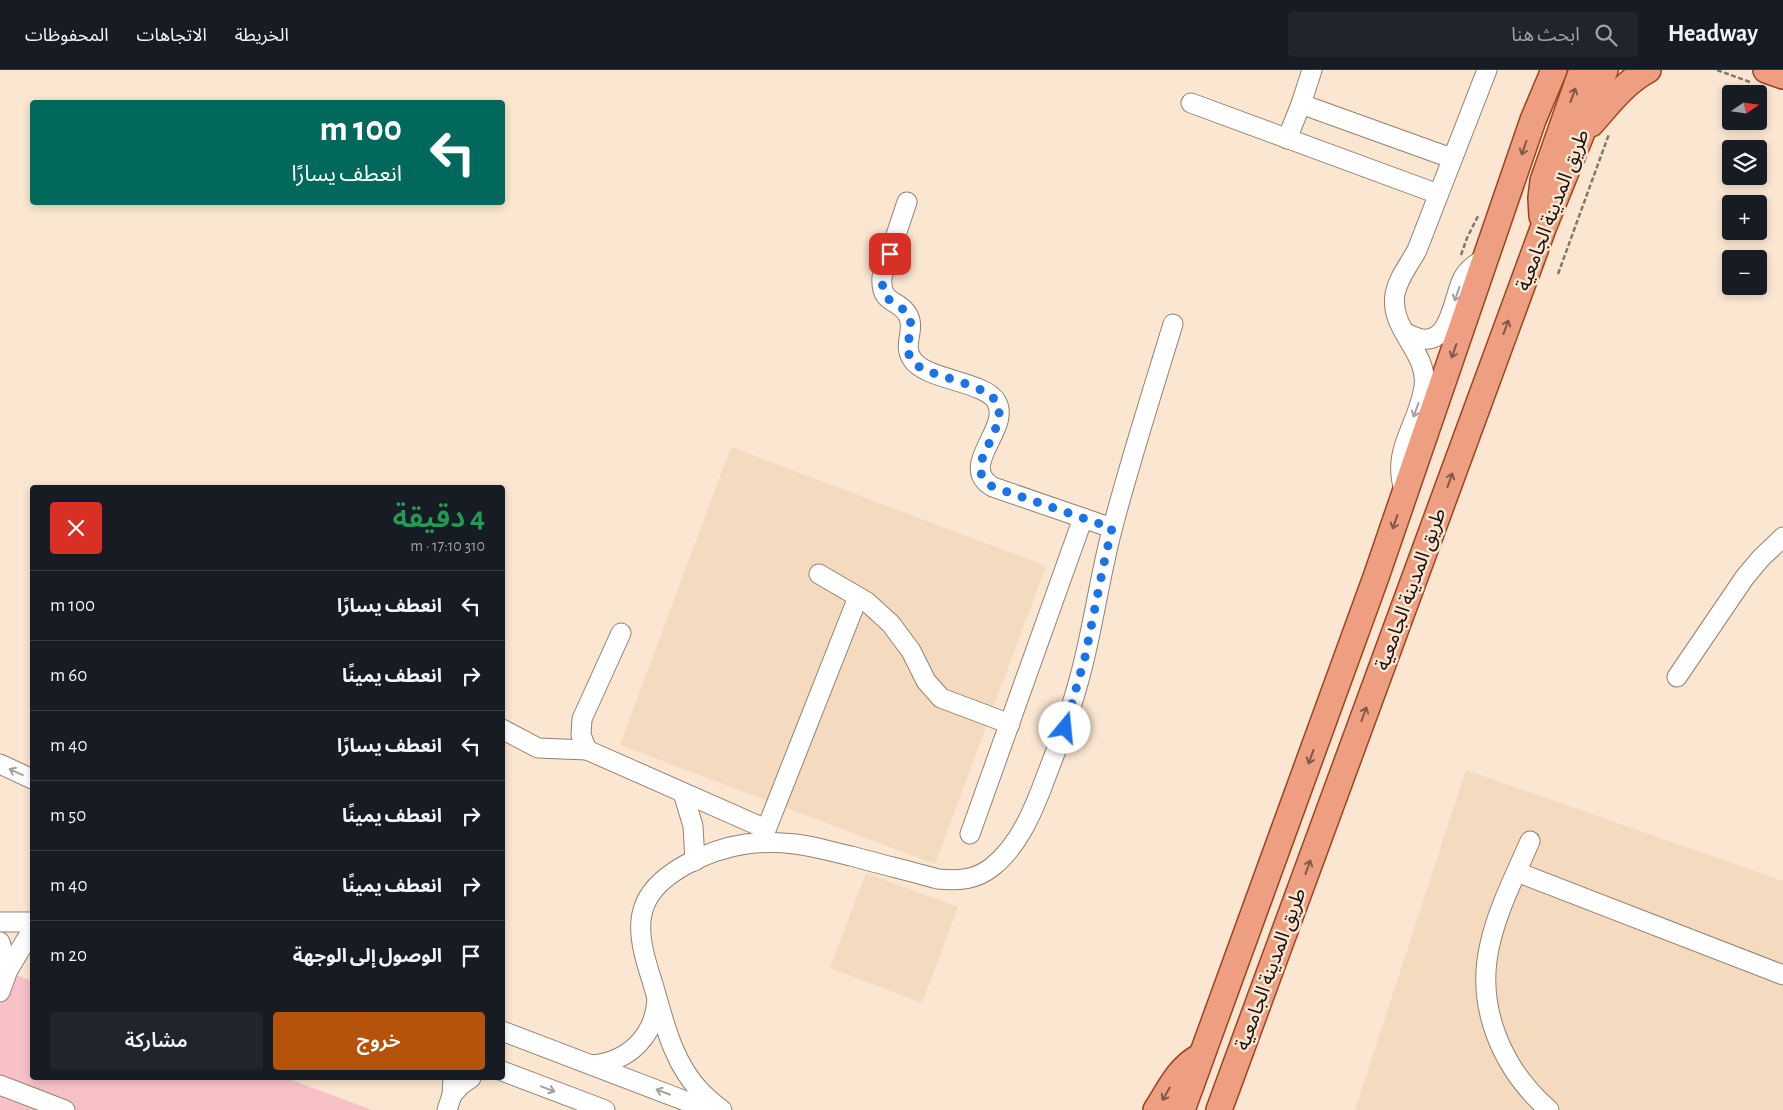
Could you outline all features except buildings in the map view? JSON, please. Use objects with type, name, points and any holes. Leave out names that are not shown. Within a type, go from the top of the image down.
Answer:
[{"type":"main road","points":[[1533,120],[1537,70]]},
{"type":"main road","name":"طريق المدينة الجامعية","points":[[1182,1110],[1376,577],[1533,120],[1554,70]]},
{"type":"main road","points":[[1544,226],[1541,198],[1543,181],[1582,70]]},
{"type":"main road","name":"طريق المدينة الجامعية","points":[[1219,1110],[1544,226],[1605,70]]},
{"type":"main road","points":[[1581,135],[1624,87],[1648,70]]},
{"type":"main road","points":[[1766,70],[1783,76]]},
{"type":"main road","points":[[1156,1110],[1179,1073],[1185,1066],[1202,1056]]},
{"type":"main road","points":[[1232,1074],[1235,1094],[1234,1110]]},
{"type":"street","points":[[1286,139],[1301,104],[1312,70]]},
{"type":"street","points":[[1405,494],[1399,472],[1400,460],[1402,449],[1422,394],[1424,380],[1420,359],[1395,312],[1395,295],[1401,276],[1417,250],[1451,158],[1487,70]]},
{"type":"street","points":[[1191,103],[1438,194]]},
{"type":"street","points":[[1301,104],[1451,158]]},
{"type":"street","points":[[907,202],[882,277],[885,295],[909,316],[911,328],[907,346],[911,359],[920,367],[986,392],[996,401],[999,407],[998,420],[980,466],[980,471],[985,481],[993,487],[1112,528]]},
{"type":"street","points":[[1404,332],[1420,339],[1438,336],[1446,326],[1463,277],[1477,262],[1486,257]]},
{"type":"street","points":[[505,731],[538,748],[587,750],[683,793],[763,836],[780,842],[808,846],[938,879],[957,881],[975,877],[991,868],[1003,857],[1020,834],[1037,802],[1065,728],[1085,657],[1112,528],[1173,324]]},
{"type":"street","points":[[970,834],[1083,518]]},
{"type":"street","points":[[1677,677],[1745,577],[1783,537]]},
{"type":"street","points":[[818,574],[873,607],[891,624],[911,651],[926,681],[941,698],[1010,724]]},
{"type":"street","points":[[722,1110],[702,1094],[687,1075],[672,1045],[657,998],[641,934],[642,912],[646,901],[659,883],[695,861],[763,836],[858,597]]},
{"type":"street","points":[[587,750],[581,735],[582,719],[621,633]]},
{"type":"street","points":[[0,764],[30,778]]},
{"type":"street","points":[[683,793],[693,826],[695,861]]},
{"type":"street","points":[[1530,841],[1494,928],[1486,962],[1486,998],[1494,1032],[1509,1064],[1520,1079],[1549,1110]]},
{"type":"street","points":[[1517,872],[1783,975]]},
{"type":"street","points":[[0,922],[30,922]]},
{"type":"street","points":[[0,992],[8,970],[30,933]]},
{"type":"street","points":[[0,942],[8,970]]},
{"type":"street","points":[[593,1065],[622,1057],[638,1044],[650,1028],[657,998]]},
{"type":"street","points":[[505,1032],[708,1110]]},
{"type":"street","points":[[505,1073],[605,1110]]},
{"type":"street","points":[[451,1094],[468,1080]]},
{"type":"street","points":[[0,1085],[65,1110]]},
{"type":"path","points":[[1558,274],[1611,128]]},
{"type":"shaded area","points":[[731,447],[1046,566],[935,864],[620,745]]},
{"type":"shaded area","points":[[1466,770],[1783,881],[1783,1110],[1355,1110]]},
{"type":"shaded area","points":[[866,873],[958,907],[922,1003],[830,968]]},
{"type":"shaded area","points":[[0,969],[30,980],[30,1080],[291,1080],[372,1110],[0,1110]]},
{"type":"route","points":[[890,254],[882,277],[883,289],[889,300],[907,312],[911,321],[907,346],[911,359],[926,370],[986,392],[996,401],[999,407],[1000,414],[980,466],[980,471],[985,481],[993,487],[1112,528],[1085,657],[1065,728]]}]
